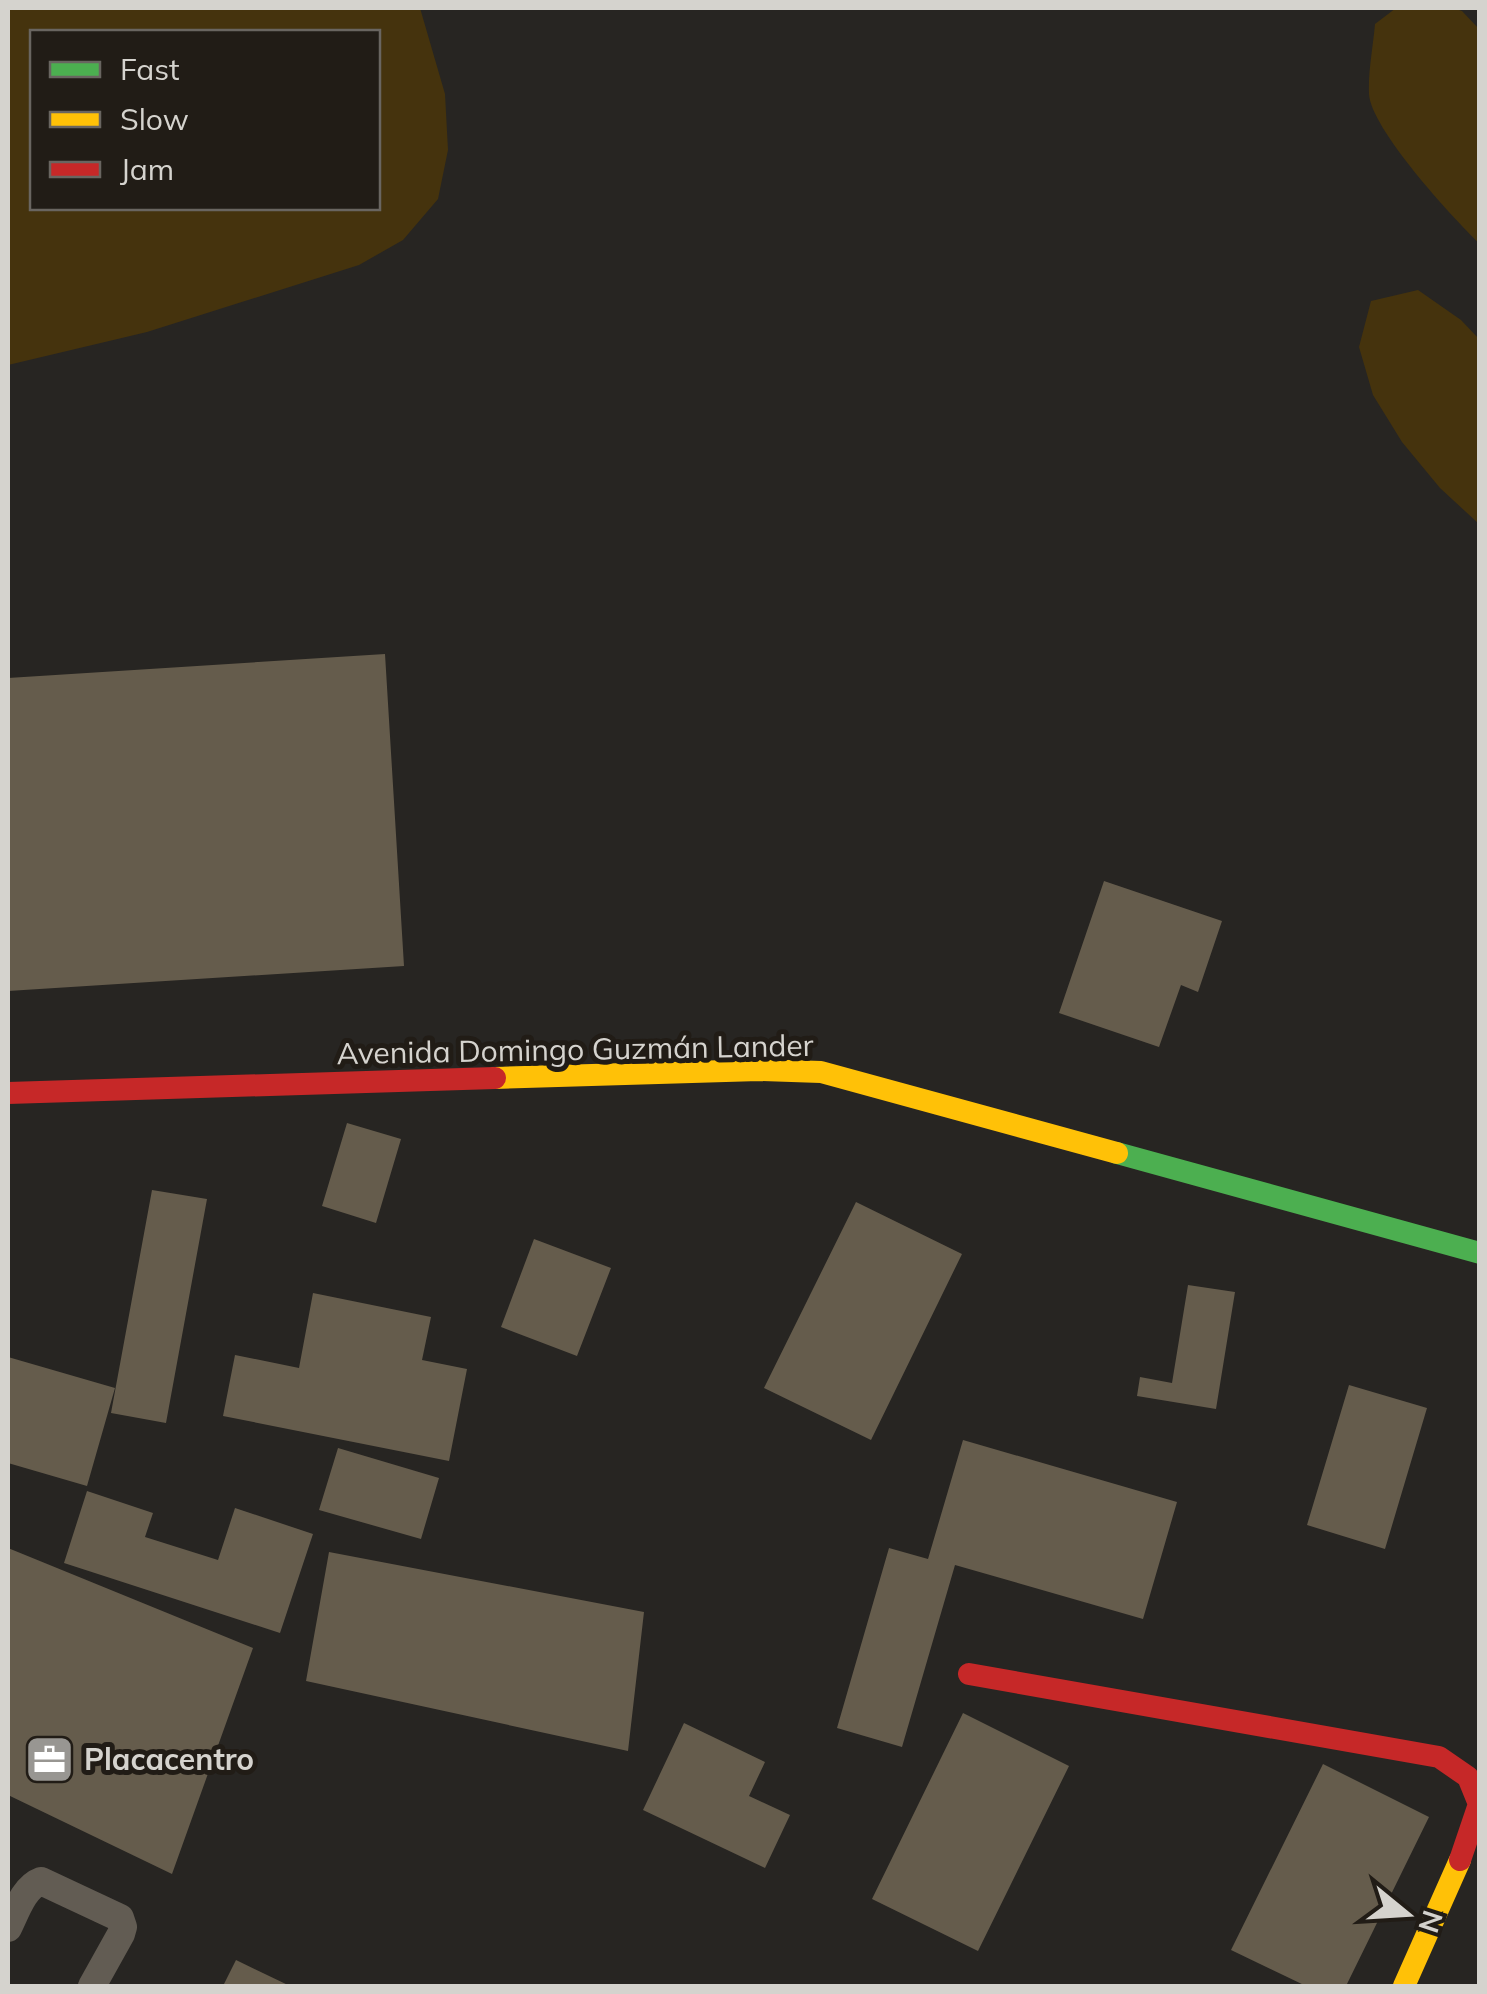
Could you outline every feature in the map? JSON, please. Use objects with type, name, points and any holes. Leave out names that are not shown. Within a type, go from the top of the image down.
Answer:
[{"type":"street","name":"Avenida Domingo Guzmán Lander","points":[[8,1094],[758,1070],[821,1072],[1480,1254]]},
{"type":"street","points":[[968,1674],[1438,1757],[1468,1778],[1479,1804],[1468,1840],[1404,1986]]},
{"type":"lane","points":[[8,1928],[29,1888],[42,1881],[120,1918],[123,1927],[92,1986]]},
{"type":"shaded area","points":[[8,8],[420,8],[445,94],[448,150],[438,199],[403,240],[359,265],[147,332],[8,365]]},
{"type":"shaded area","points":[[1396,8],[1453,8],[1462,11],[1479,29],[1479,243],[1415,172],[1373,109],[1369,86],[1375,24]]},
{"type":"shaded area","points":[[1418,290],[1461,320],[1479,339],[1479,524],[1440,488],[1402,442],[1373,395],[1359,347],[1371,301]]},
{"type":"building","points":[[385,654],[404,966],[8,991],[8,678]]},
{"type":"building","points":[[1104,881],[1222,921],[1198,992],[1181,985],[1159,1047],[1059,1013]]},
{"type":"building","points":[[347,1123],[401,1139],[376,1223],[322,1206]]},
{"type":"building","points":[[152,1190],[207,1199],[166,1423],[111,1413]]},
{"type":"building","points":[[856,1202],[962,1254],[871,1440],[764,1388]]},
{"type":"building","points":[[534,1239],[611,1268],[577,1356],[501,1327]]},
{"type":"building","points":[[1188,1285],[1235,1292],[1216,1409],[1137,1396],[1140,1377],[1172,1383]]},
{"type":"building","points":[[313,1293],[431,1317],[422,1360],[467,1369],[449,1461],[223,1416],[235,1355],[299,1368]]},
{"type":"building","points":[[8,1357],[115,1388],[87,1486],[8,1463]]},
{"type":"building","points":[[1349,1385],[1427,1408],[1385,1549],[1307,1525]]},
{"type":"building","points":[[963,1440],[1177,1502],[1143,1619],[955,1565],[902,1747],[837,1728],[889,1548],[928,1559]]},
{"type":"building","points":[[338,1448],[439,1478],[421,1539],[319,1510]]},
{"type":"building","points":[[87,1491],[153,1513],[145,1537],[218,1560],[235,1508],[313,1534],[280,1633],[64,1563]]},
{"type":"building","points":[[8,1548],[253,1648],[172,1874],[8,1795]]},
{"type":"building","points":[[329,1552],[644,1612],[628,1751],[306,1681]]},
{"type":"building","points":[[963,1713],[1069,1766],[978,1951],[872,1899]]},
{"type":"building","points":[[684,1723],[765,1762],[749,1796],[790,1815],[765,1868],[643,1810]]},
{"type":"building","points":[[1323,1764],[1429,1817],[1346,1986],[1306,1986],[1231,1950]]},
{"type":"building","points":[[236,1960],[290,1986],[223,1986]]},
{"type":"traffic: fast","points":[[1117,1153],[1480,1253]]},
{"type":"traffic: slow","points":[[495,1078],[759,1070],[821,1072],[1117,1153]]},
{"type":"traffic: slow","points":[[1404,1986],[1460,1860]]},
{"type":"traffic: jam","points":[[8,1093],[495,1078]]},
{"type":"traffic: jam","points":[[969,1674],[1439,1757],[1468,1777],[1479,1804],[1460,1860]]},
{"type":"place","name":"Placacentro","points":[[49,1759]]}]
